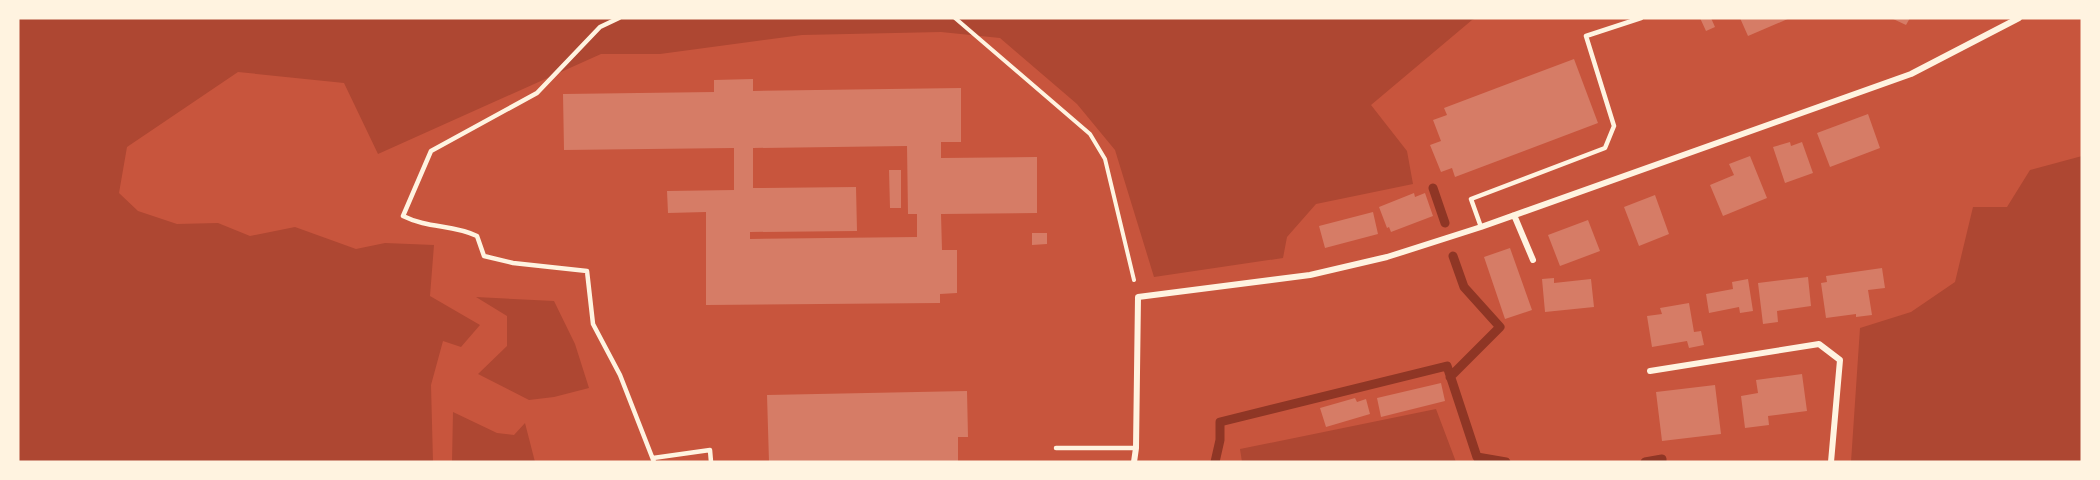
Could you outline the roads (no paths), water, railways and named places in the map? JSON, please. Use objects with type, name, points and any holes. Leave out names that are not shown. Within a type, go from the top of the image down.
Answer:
[{"type":"street","points":[[1134,462],[1138,297],[1310,275],[1387,257],[1481,227],[1911,74],[2019,18]]},
{"type":"street","points":[[1514,215],[1533,260]]},
{"type":"street","points":[[1650,371],[1819,344],[1840,360],[1831,462]]},
{"type":"lane","points":[[619,18],[600,27],[537,93],[431,151],[403,216],[419,224],[465,230],[477,236],[484,256],[513,264],[587,271],[593,324],[620,375],[653,460],[710,450],[711,462]]},
{"type":"lane","points":[[1481,227],[1471,198],[1605,148],[1614,126],[1586,36],[1641,18]]},
{"type":"lane","points":[[1056,448],[1136,448]]},
{"type":"waterway","points":[[1433,188],[1445,223]]},
{"type":"waterway","points":[[1450,377],[1500,327],[1464,287],[1453,256]]},
{"type":"waterway","points":[[1215,462],[1220,440],[1220,422],[1447,366],[1477,457],[1506,462]]},
{"type":"waterway","points":[[1645,462],[1662,459],[1662,462]]}]
